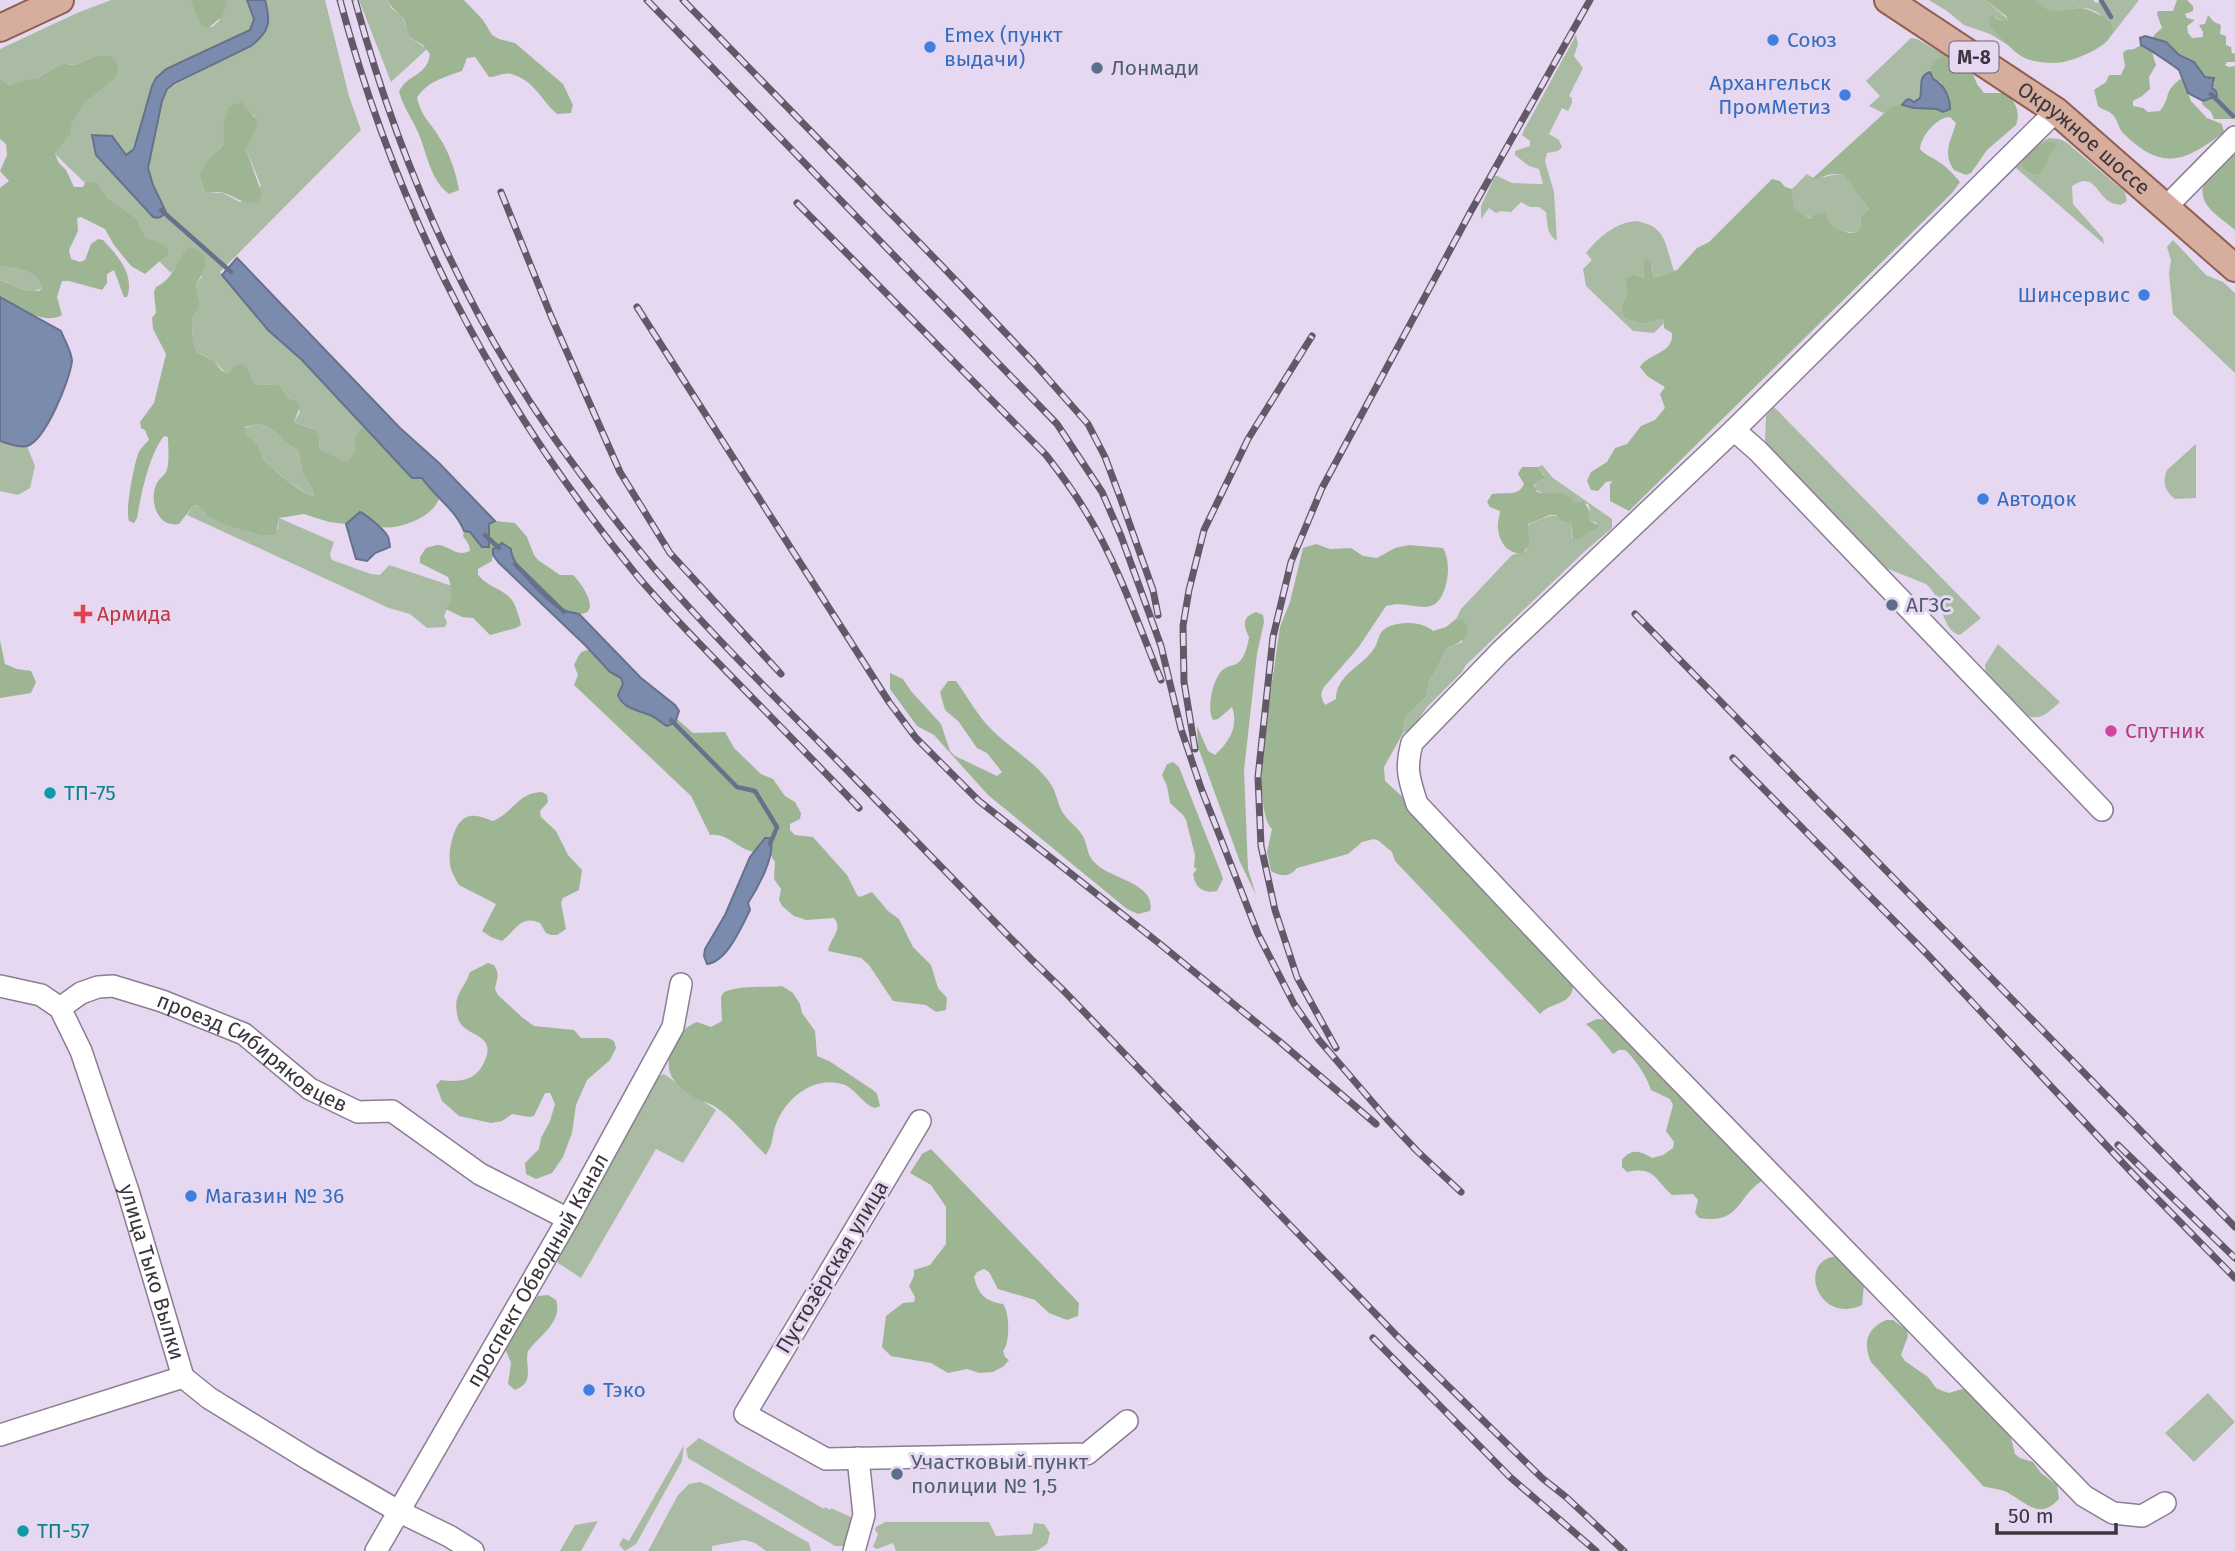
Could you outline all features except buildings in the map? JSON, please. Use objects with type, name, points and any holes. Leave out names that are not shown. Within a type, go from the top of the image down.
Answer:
[{"type":"main road","points":[[0,28],[60,0]]},
{"type":"main road","name":"Окружное шоссе","points":[[1888,0],[2056,111],[2235,268]]},
{"type":"street","points":[[2056,111],[1734,430],[1501,651],[1412,743],[1407,761],[1417,804],[1602,1000],[2084,1496],[2113,1513],[2142,1516],[2165,1503]]},
{"type":"street","points":[[2166,206],[2235,137]]},
{"type":"street","points":[[1734,430],[1758,451],[2102,810]]},
{"type":"street","name":"проспект Обводный Канал","points":[[376,1551],[568,1219],[673,1027],[681,984]]},
{"type":"street","points":[[0,986],[41,995],[60,1008]]},
{"type":"street","name":"проезд Сибиряковцев","points":[[60,1008],[81,993],[98,987],[113,986],[162,1001],[244,1034],[310,1089],[358,1112],[392,1111],[480,1174],[568,1219]]},
{"type":"street","name":"улица Тыко Вылки","points":[[60,1008],[82,1051],[128,1191],[183,1377],[209,1398],[398,1511],[474,1551]]},
{"type":"street","name":"Пустозёрская улица","points":[[858,1458],[826,1458],[745,1414],[920,1121]]},
{"type":"street","points":[[0,1435],[183,1377]]},
{"type":"street","points":[[854,1551],[864,1515],[858,1458],[1087,1454],[1127,1421]]},
{"type":"green space","points":[[111,0],[190,0],[200,25],[212,27],[219,21],[228,0],[247,0],[254,19],[250,30],[166,69],[156,78],[134,149],[127,155],[92,135],[96,155],[153,217],[158,218],[164,207],[150,180],[148,163],[154,130],[167,89],[256,42],[269,13],[265,0],[325,0],[349,96],[361,130],[220,272],[268,330],[302,360],[365,425],[357,437],[357,451],[349,460],[343,461],[322,452],[317,433],[294,422],[300,412],[279,384],[254,383],[249,371],[236,366],[228,373],[197,352],[193,341],[192,322],[199,309],[196,285],[202,276],[180,261],[171,273],[159,261],[164,246],[146,238],[137,219],[108,198],[99,186],[85,183],[55,154],[71,134],[71,125],[85,103],[116,78],[119,69],[116,60],[107,56],[96,56],[75,65],[56,67],[33,80],[9,85],[0,79],[0,49]],"holes":[[[228,107],[245,110],[255,116],[246,149],[261,186],[240,202],[223,193],[205,192],[199,174],[225,140],[224,127]]]},
{"type":"green space","points":[[190,0],[228,0],[222,17],[208,28],[200,25]]},
{"type":"green space","points":[[359,0],[388,0],[391,8],[401,15],[411,38],[427,49],[391,82]]},
{"type":"green space","points":[[388,0],[464,0],[483,20],[492,35],[515,43],[563,84],[573,105],[571,113],[557,114],[519,77],[508,74],[489,77],[475,57],[467,58],[462,71],[431,84],[417,98],[424,115],[446,149],[454,169],[459,190],[449,194],[432,172],[420,136],[399,92],[406,82],[425,67],[430,54],[423,45],[411,38],[404,20]]},
{"type":"green space","points":[[1929,0],[1985,0],[2008,19],[2009,22],[1995,17],[1990,27],[2013,48],[1990,34],[1964,25]]},
{"type":"green space","points":[[1985,0],[2036,0],[2047,9],[2057,12],[2085,9],[2109,21],[2111,36],[2098,48],[2064,62],[2031,60],[2017,53],[1990,27],[1989,18],[1992,16],[2009,21]]},
{"type":"green space","points":[[2036,0],[2093,0],[2096,3],[2104,0],[2139,0],[2111,36],[2105,19],[2095,11],[2076,8],[2052,12],[2044,9]]},
{"type":"green space","points":[[2177,0],[2187,0],[2193,6],[2193,11],[2185,14],[2187,18],[2195,20],[2187,26],[2192,38],[2203,37],[2199,25],[2205,24],[2208,15],[2221,25],[2220,34],[2226,36],[2226,45],[2231,47],[2232,53],[2235,54],[2235,62],[2227,62],[2225,65],[2235,66],[2235,119],[2214,119],[2202,104],[2203,101],[2214,98],[2212,88],[2215,82],[2166,42],[2152,40],[2162,28],[2158,11],[2173,11]]},
{"type":"green space","points":[[1576,35],[1578,44],[1574,56],[1583,68],[1569,96],[1572,103],[1568,111],[1562,108],[1549,134],[1559,140],[1562,147],[1558,151],[1547,153],[1545,161],[1554,192],[1557,241],[1549,232],[1546,212],[1539,207],[1530,207],[1521,202],[1511,212],[1496,213],[1489,208],[1481,219],[1481,206],[1495,176],[1512,183],[1543,184],[1539,169],[1529,166],[1515,155],[1515,151],[1530,146],[1530,141],[1522,135],[1524,130]]},
{"type":"green space","points":[[1911,38],[1947,56],[1937,59],[1921,79],[1921,94],[1918,99],[1904,101],[1902,105],[1883,113],[1869,106],[1880,96],[1866,81]]},
{"type":"green space","points":[[2141,45],[2152,52],[2156,65],[2149,77],[2150,89],[2133,101],[2133,106],[2148,112],[2160,111],[2169,91],[2182,78],[2191,101],[2207,118],[2222,124],[2224,132],[2197,150],[2174,158],[2150,154],[2123,133],[2114,116],[2098,106],[2094,90],[2106,82],[2109,75],[2121,75],[2125,66],[2123,53]]},
{"type":"green space","points":[[96,56],[110,56],[116,60],[119,69],[116,78],[85,103],[71,125],[71,134],[55,154],[74,187],[96,182],[108,198],[137,219],[146,238],[160,243],[168,249],[168,254],[145,274],[131,266],[105,229],[81,217],[77,218],[78,231],[69,250],[71,259],[80,262],[85,260],[91,244],[98,239],[103,240],[124,266],[129,281],[127,297],[124,297],[114,270],[107,274],[107,283],[102,290],[62,281],[57,297],[62,315],[55,318],[39,317],[0,297],[0,280],[25,290],[39,291],[42,288],[31,273],[0,266],[0,188],[9,181],[0,171],[7,155],[6,144],[0,139],[0,79],[9,85],[37,78],[56,67],[75,65]]},
{"type":"green space","points":[[1944,56],[1951,57],[1972,72],[1984,93],[2005,93],[2009,96],[2017,111],[2016,125],[1987,150],[1971,173],[1966,175],[1954,170],[1950,164],[1948,152],[1956,123],[1950,117],[1940,120],[1930,128],[1920,149],[1945,166],[1960,182],[1952,193],[1629,511],[1610,501],[1610,484],[1613,481],[1606,482],[1598,491],[1591,490],[1587,481],[1591,472],[1607,462],[1615,448],[1627,444],[1641,426],[1655,420],[1665,408],[1660,394],[1665,387],[1647,376],[1640,367],[1669,345],[1672,333],[1664,328],[1663,319],[1643,324],[1625,319],[1621,309],[1627,292],[1625,279],[1634,275],[1644,279],[1643,265],[1646,259],[1651,262],[1654,278],[1677,270],[1772,179],[1792,189],[1794,209],[1811,219],[1815,214],[1825,213],[1832,227],[1857,233],[1861,216],[1869,209],[1849,181],[1839,174],[1812,179],[1891,107],[1941,111],[1950,104],[1941,82],[1933,79],[1931,72],[1934,62]]},
{"type":"green space","points":[[242,102],[258,123],[246,149],[262,194],[259,201],[254,202],[245,202],[222,192],[205,192],[199,174],[222,146],[228,107]]},
{"type":"green space","points":[[2049,138],[2066,142],[2125,192],[2127,201],[2121,205],[2110,202],[2090,182],[2079,182],[2072,186],[2073,204],[2103,238],[2104,244],[2015,167],[2033,146]]},
{"type":"green space","points":[[2046,142],[2056,143],[2057,147],[2050,154],[2042,172],[2029,173],[2022,167],[2025,158]]},
{"type":"green space","points":[[2235,148],[2235,230],[2211,210],[2202,190],[2204,182]]},
{"type":"green space","points":[[1807,174],[1813,178],[1842,175],[1853,185],[1869,209],[1861,216],[1857,233],[1833,228],[1793,209],[1792,189]]},
{"type":"green space","points":[[1636,221],[1654,227],[1659,232],[1674,271],[1654,278],[1652,265],[1643,265],[1644,279],[1625,279],[1627,292],[1621,309],[1625,319],[1643,324],[1663,319],[1663,324],[1654,333],[1633,331],[1586,286],[1583,269],[1592,260],[1586,253],[1602,236],[1614,228]]},
{"type":"green space","points":[[2173,240],[2206,275],[2223,282],[2235,293],[2235,373],[2173,314],[2169,273],[2171,260],[2167,247]]},
{"type":"green space","points":[[190,247],[198,250],[205,259],[196,285],[199,309],[192,322],[193,341],[197,352],[214,361],[222,371],[228,373],[236,365],[242,364],[249,371],[254,383],[279,384],[290,399],[300,406],[294,422],[317,432],[320,450],[343,461],[349,460],[356,451],[356,437],[365,425],[412,477],[422,478],[439,499],[429,512],[413,522],[395,527],[379,527],[366,514],[355,516],[346,524],[304,514],[279,518],[276,535],[259,535],[209,517],[198,505],[193,506],[179,524],[172,524],[161,518],[154,499],[156,485],[166,472],[168,464],[168,437],[164,436],[150,464],[137,518],[134,523],[129,521],[129,498],[136,460],[149,440],[140,422],[154,403],[166,354],[153,329],[152,318],[156,313],[154,292],[173,272]],"holes":[[[258,424],[298,450],[303,474],[314,496],[295,487],[264,460],[257,444],[245,433],[245,427]]]},
{"type":"green space","points":[[0,266],[31,273],[42,288],[32,291],[0,280]]},
{"type":"green space","points":[[1774,407],[1981,618],[1960,635],[1954,632],[1945,621],[1936,597],[1926,584],[1881,566],[1771,453],[1765,440],[1766,416]]},
{"type":"green space","points":[[258,424],[270,428],[298,450],[303,474],[314,496],[295,486],[264,460],[257,444],[245,433],[245,428]]},
{"type":"green space","points":[[0,441],[27,446],[35,466],[30,488],[18,495],[0,491]]},
{"type":"green space","points":[[2196,444],[2196,498],[2175,499],[2165,486],[2167,470]]},
{"type":"green space","points":[[1542,465],[1553,478],[1612,519],[1612,528],[1466,665],[1427,707],[1412,729],[1403,733],[1405,718],[1426,697],[1430,679],[1446,649],[1462,642],[1462,618],[1456,619],[1461,609],[1512,555],[1526,551],[1529,524],[1556,516],[1571,523],[1572,538],[1575,541],[1594,530],[1597,523],[1587,519],[1591,513],[1588,504],[1574,503],[1566,495],[1535,489],[1535,483],[1544,479],[1538,467]]},
{"type":"green space","points":[[1522,467],[1538,467],[1544,476],[1544,479],[1535,483],[1537,492],[1567,495],[1574,503],[1584,502],[1591,513],[1588,519],[1599,526],[1573,541],[1571,523],[1560,520],[1556,515],[1550,515],[1528,524],[1529,545],[1523,553],[1509,550],[1502,543],[1499,533],[1500,511],[1490,507],[1487,502],[1492,494],[1514,493],[1521,488],[1524,484],[1518,474]]},
{"type":"green space","points":[[199,505],[205,513],[234,528],[259,535],[278,529],[279,518],[334,542],[330,554],[332,560],[371,574],[380,575],[389,565],[452,586],[451,601],[444,616],[447,622],[445,627],[427,628],[410,614],[389,608],[187,515],[193,506]]},
{"type":"green space","points":[[495,521],[515,523],[527,537],[538,560],[560,575],[573,575],[588,596],[590,608],[587,612],[571,612],[537,590],[518,568],[510,549],[493,549],[492,561],[478,569],[478,575],[510,597],[521,625],[490,635],[473,618],[462,617],[446,609],[451,593],[448,577],[420,563],[420,557],[426,548],[437,545],[457,552],[470,551],[463,536],[464,531],[470,532],[478,542],[489,535],[489,524]]},
{"type":"green space","points":[[1316,544],[1330,549],[1351,548],[1363,556],[1377,558],[1395,548],[1409,545],[1443,548],[1445,551],[1448,576],[1443,594],[1437,602],[1423,607],[1396,604],[1386,606],[1358,648],[1324,687],[1322,698],[1325,705],[1336,699],[1337,690],[1345,677],[1370,654],[1386,628],[1410,623],[1423,625],[1433,631],[1462,618],[1468,629],[1467,634],[1461,641],[1446,649],[1430,679],[1426,697],[1405,718],[1403,733],[1384,767],[1385,781],[1416,809],[1573,983],[1570,996],[1540,1014],[1379,841],[1374,839],[1362,842],[1348,854],[1297,868],[1288,874],[1271,871],[1267,852],[1272,829],[1263,803],[1262,751],[1280,627],[1290,602],[1303,548]]},
{"type":"green space","points":[[1256,612],[1263,615],[1264,622],[1257,654],[1244,770],[1248,869],[1256,895],[1240,862],[1198,747],[1197,726],[1208,751],[1215,755],[1228,739],[1233,728],[1234,714],[1232,707],[1213,720],[1210,708],[1214,685],[1220,673],[1243,657],[1249,637],[1245,622],[1248,616]]},
{"type":"green space","points":[[0,640],[5,664],[31,671],[36,682],[31,693],[0,698]]},
{"type":"green space","points":[[1998,644],[2060,702],[2049,712],[2037,717],[2028,716],[1986,674],[1985,665]]},
{"type":"green space","points":[[589,650],[610,672],[621,678],[621,701],[661,723],[675,723],[677,719],[693,733],[725,732],[734,748],[761,774],[773,779],[785,796],[795,802],[801,813],[800,819],[790,824],[790,830],[795,835],[813,837],[847,875],[857,895],[860,897],[872,892],[888,911],[899,919],[913,947],[931,965],[938,988],[947,998],[946,1010],[936,1012],[926,1005],[893,1001],[869,965],[861,958],[828,951],[837,931],[837,922],[834,918],[806,920],[794,916],[782,906],[779,900],[781,889],[774,879],[775,862],[770,854],[772,843],[765,838],[755,852],[722,836],[710,835],[691,796],[574,685],[578,675],[574,665],[581,653]]},
{"type":"green space","points":[[890,673],[903,679],[941,724],[950,751],[955,756],[997,776],[1002,772],[987,753],[977,748],[959,722],[945,710],[940,692],[948,681],[956,681],[991,729],[1048,780],[1063,813],[1084,838],[1094,862],[1146,894],[1150,911],[1138,914],[1127,909],[988,795],[934,735],[917,726],[890,689]]},
{"type":"green space","points":[[1173,762],[1179,767],[1221,873],[1223,879],[1217,891],[1208,892],[1201,889],[1194,879],[1193,874],[1197,869],[1194,867],[1195,855],[1186,820],[1170,803],[1162,775],[1167,764]]},
{"type":"green space","points":[[542,792],[547,795],[548,802],[540,811],[541,817],[556,831],[568,855],[582,870],[579,890],[563,898],[561,903],[566,929],[557,935],[546,933],[540,923],[528,921],[519,925],[502,941],[482,931],[496,904],[459,885],[453,875],[450,858],[453,835],[465,818],[477,816],[493,821],[521,799]]},
{"type":"green space","points":[[488,963],[494,965],[497,971],[495,989],[498,995],[534,1026],[574,1030],[581,1038],[608,1038],[614,1041],[616,1048],[610,1060],[587,1080],[576,1105],[572,1133],[563,1157],[552,1173],[536,1179],[526,1174],[525,1163],[539,1149],[541,1138],[550,1121],[555,1104],[550,1093],[545,1093],[534,1116],[512,1114],[502,1121],[491,1123],[459,1116],[442,1101],[436,1085],[441,1080],[457,1081],[473,1076],[487,1056],[485,1041],[461,1025],[456,1004],[470,972]]},
{"type":"green space","points":[[782,986],[793,993],[802,1013],[815,1031],[817,1056],[873,1090],[880,1106],[870,1106],[845,1085],[834,1082],[813,1086],[794,1097],[787,1105],[776,1124],[766,1155],[721,1111],[681,1087],[670,1073],[669,1064],[677,1038],[690,1025],[697,1022],[711,1027],[722,1021],[721,997],[724,992]]},
{"type":"green space","points":[[1597,1019],[1609,1020],[1763,1180],[1731,1214],[1713,1219],[1699,1218],[1695,1213],[1698,1200],[1693,1194],[1672,1195],[1649,1172],[1627,1172],[1622,1167],[1622,1160],[1633,1152],[1640,1152],[1652,1158],[1673,1148],[1674,1142],[1666,1131],[1673,1105],[1670,1099],[1651,1090],[1644,1074],[1629,1053],[1619,1050],[1613,1054],[1586,1024]]},
{"type":"green space","points":[[664,1074],[716,1110],[683,1163],[656,1149],[581,1278],[558,1263],[558,1252],[658,1077]]},
{"type":"green space","points":[[931,1149],[1079,1303],[1078,1316],[1067,1320],[1049,1313],[1035,1300],[998,1289],[989,1272],[984,1269],[977,1272],[974,1277],[981,1293],[987,1299],[1003,1304],[1007,1314],[1008,1335],[1003,1351],[1009,1360],[993,1372],[979,1373],[967,1369],[948,1373],[931,1363],[891,1356],[882,1347],[886,1316],[903,1303],[914,1302],[915,1297],[909,1286],[914,1270],[930,1265],[946,1244],[946,1207],[931,1185],[910,1173],[922,1154]]},
{"type":"green space","points":[[1839,1256],[1864,1285],[1862,1305],[1846,1309],[1833,1306],[1823,1299],[1817,1289],[1815,1277],[1818,1267],[1826,1259]]},
{"type":"green space","points":[[548,1295],[556,1300],[556,1315],[549,1328],[528,1351],[527,1378],[521,1387],[515,1390],[508,1384],[511,1363],[504,1346],[538,1296]]},
{"type":"green space","points":[[1886,1320],[1893,1320],[1907,1330],[1908,1336],[1901,1355],[1905,1361],[1928,1377],[1936,1388],[1949,1393],[1962,1389],[1969,1391],[1990,1417],[2010,1434],[2015,1454],[2033,1462],[2041,1473],[2057,1485],[2059,1499],[2046,1508],[2034,1508],[2004,1491],[1983,1486],[1871,1362],[1867,1349],[1868,1337],[1874,1328]]},
{"type":"green space","points":[[2208,1393],[2235,1422],[2194,1462],[2165,1433]]},
{"type":"green space","points":[[699,1438],[824,1509],[831,1508],[855,1519],[848,1546],[835,1546],[688,1458],[686,1449]]},
{"type":"green space","points":[[684,1445],[682,1461],[636,1544],[625,1551],[619,1545],[623,1538],[629,1541]]},
{"type":"green space","points":[[700,1482],[809,1543],[811,1551],[766,1551],[755,1543],[744,1540],[712,1546],[712,1551],[648,1551],[678,1495],[689,1484]]},
{"type":"green space","points":[[598,1521],[581,1551],[560,1551],[575,1525]]},
{"type":"green space","points":[[885,1522],[989,1522],[996,1536],[1032,1534],[1034,1523],[1044,1524],[1050,1533],[1047,1544],[1033,1551],[896,1551],[893,1543],[877,1549],[873,1547],[878,1534],[876,1527]]},
{"type":"water","points":[[247,0],[265,0],[268,20],[262,36],[251,46],[167,89],[148,168],[166,212],[160,217],[153,217],[96,155],[92,135],[112,136],[126,155],[134,149],[156,78],[166,69],[250,30],[254,19]]},
{"type":"water","points":[[2145,36],[2166,42],[2179,55],[2194,62],[2205,77],[2214,78],[2212,88],[2217,96],[2203,101],[2188,93],[2179,70],[2141,45],[2140,38]]},
{"type":"water","points":[[1930,72],[1933,79],[1946,91],[1950,109],[1943,112],[1902,105],[1906,100],[1914,102],[1920,98],[1923,76]]},
{"type":"water","points":[[237,258],[400,428],[439,463],[495,521],[489,524],[489,547],[482,547],[470,532],[464,531],[456,517],[422,478],[412,478],[302,360],[268,330],[222,275]]},
{"type":"water","points":[[0,297],[61,331],[72,357],[67,382],[49,422],[34,442],[27,446],[0,441]]},
{"type":"water","points":[[360,512],[388,536],[390,547],[375,553],[367,561],[356,559],[346,524]]},
{"type":"water","points":[[502,543],[511,549],[523,574],[540,592],[563,610],[579,614],[641,678],[675,705],[679,711],[675,723],[667,726],[624,704],[618,695],[623,684],[621,678],[610,672],[499,563],[493,555],[493,549]]},
{"type":"water","points":[[765,838],[770,838],[771,853],[748,903],[750,910],[727,950],[714,962],[707,964],[705,949],[725,915],[750,857]]},
{"type":"waterway","points":[[2101,0],[2111,17]]},
{"type":"waterway","points":[[2211,94],[2233,116]]},
{"type":"waterway","points":[[161,210],[231,272]]},
{"type":"waterway","points":[[485,535],[499,548]]},
{"type":"waterway","points":[[515,564],[564,612]]},
{"type":"waterway","points":[[671,720],[737,787],[755,791],[777,827],[770,844]]},
{"type":"railway","points":[[340,0],[391,158],[422,233],[458,306],[540,445],[587,512],[650,591],[859,808]]},
{"type":"railway","points":[[355,0],[372,58],[412,172],[462,283],[521,388],[555,439],[640,551],[744,666],[1062,989],[1397,1336],[1542,1478],[1624,1551]]},
{"type":"railway","points":[[647,0],[1057,424],[1102,492],[1121,536],[1161,646],[1181,729],[1201,788],[1258,934],[1294,1004],[1319,1040],[1387,1119],[1461,1192]]},
{"type":"railway","points":[[683,0],[942,266],[1088,424],[1105,457],[1120,497],[1153,590],[1158,615]]},
{"type":"railway","points":[[1336,1048],[1297,977],[1275,910],[1261,846],[1258,777],[1273,637],[1291,562],[1322,488],[1471,211],[1590,0]]},
{"type":"railway","points":[[501,192],[551,316],[620,472],[670,553],[781,674]]},
{"type":"railway","points":[[797,203],[1046,455],[1067,483],[1108,552],[1161,680]]},
{"type":"railway","points":[[637,307],[889,702],[916,738],[979,801],[1160,944],[1376,1124]]},
{"type":"railway","points":[[1195,749],[1184,682],[1183,626],[1204,530],[1248,439],[1312,336]]},
{"type":"railway","points":[[1635,614],[2235,1227]]},
{"type":"railway","points":[[1733,758],[1927,954],[2135,1176],[2235,1278]]},
{"type":"railway","points":[[2118,1145],[2235,1258]]},
{"type":"railway","points":[[1373,1338],[1510,1477],[1596,1551]]},
{"type":"place","name":"Союз","points":[[1773,40]]},
{"type":"place","name":"Emex (пункт выдачи)","points":[[930,47]]},
{"type":"place","name":"Лонмади","points":[[1097,68]]},
{"type":"place","name":"Архангельск ПромМетиз","points":[[1845,95]]},
{"type":"place","name":"Шинсервис","points":[[2144,295]]},
{"type":"place","name":"Автодок","points":[[1983,499]]},
{"type":"place","name":"АГЗС","points":[[1892,605]]},
{"type":"place","name":"Армида","points":[[83,614]]},
{"type":"place","name":"Спутник","points":[[2111,731]]},
{"type":"place","name":"ТП-75","points":[[50,793]]},
{"type":"place","name":"Магазин № 36","points":[[191,1196]]},
{"type":"place","name":"Тэко","points":[[589,1390]]},
{"type":"place","name":"Участковый пункт полиции № 1,5","points":[[897,1474]]},
{"type":"place","name":"ТП-57","points":[[23,1531]]}]
